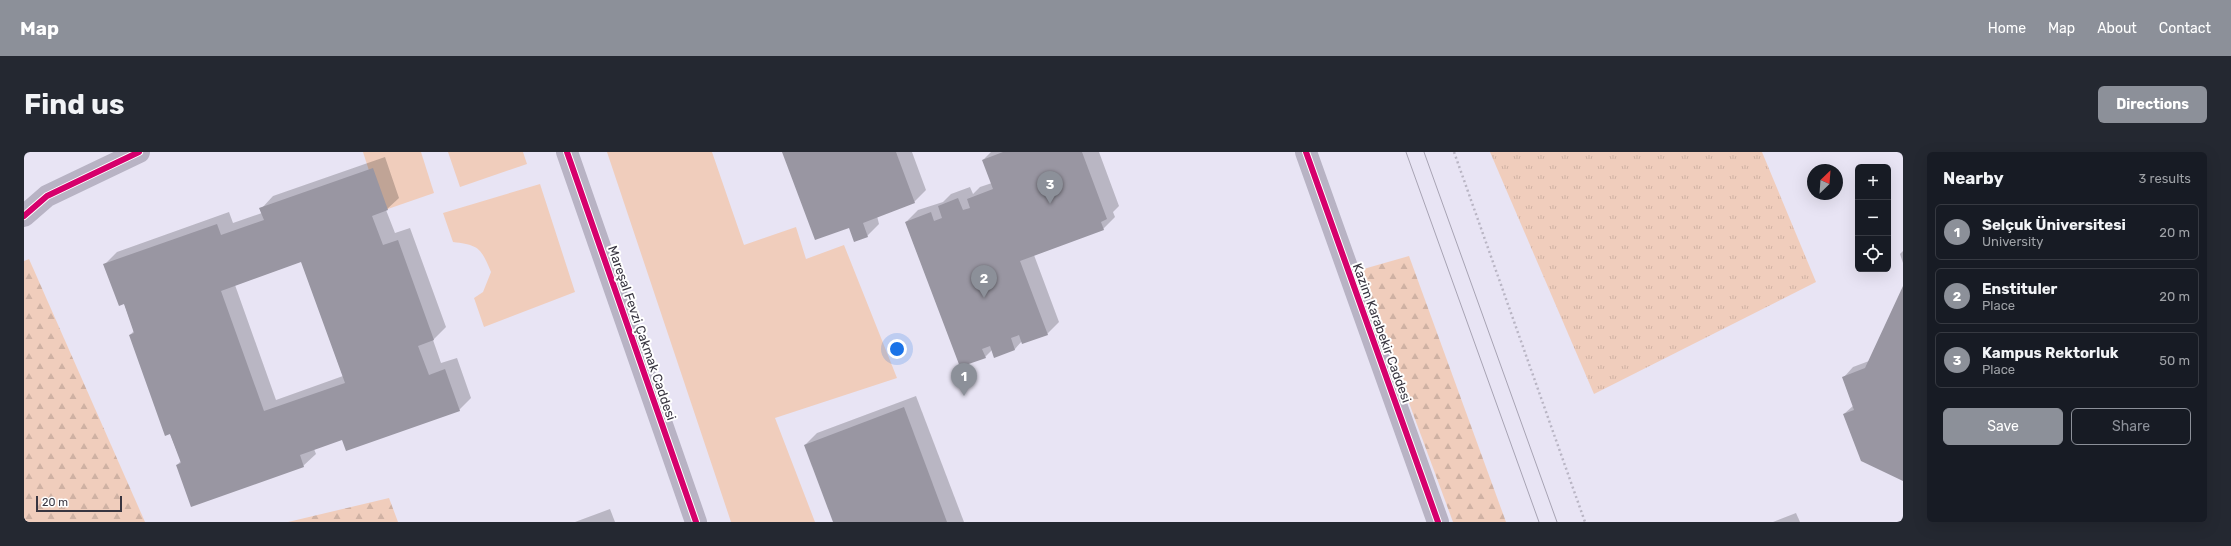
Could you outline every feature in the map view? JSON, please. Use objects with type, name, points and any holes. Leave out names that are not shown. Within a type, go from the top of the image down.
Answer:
[{"type":"street","points":[[24,216],[47,196],[139,152]]},
{"type":"street","name":"Mareşal Fevzi Çakmak Caddesi","points":[[567,152],[696,522]]},
{"type":"street","name":"Kazim Karabekir Caddesi","points":[[1306,152],[1438,522]]},
{"type":"path","points":[[1454,152],[1585,522]]},
{"type":"green space","points":[[363,152],[421,152],[434,193],[382,211]]},
{"type":"green space","points":[[448,152],[523,152],[527,164],[460,187]]},
{"type":"green space","points":[[607,152],[712,152],[744,245],[796,227],[806,259],[844,245],[897,378],[775,418],[815,522],[731,522]]},
{"type":"green space","points":[[1490,152],[1762,152],[1816,282],[1594,394]]},
{"type":"green space","points":[[540,184],[575,292],[484,327],[474,298],[483,292],[491,272],[478,249],[474,246],[453,242],[443,213]]},
{"type":"green space","points":[[1409,256],[1506,522],[1453,522],[1360,270]]},
{"type":"green space","points":[[29,259],[145,522],[24,522],[24,261]]},
{"type":"green space","points":[[389,498],[398,522],[288,522]]},
{"type":"building","points":[[782,152],[896,152],[915,203],[863,223],[868,237],[854,242],[849,228],[815,240]]},
{"type":"building","points":[[1003,152],[1082,152],[1107,219],[1101,222],[1104,230],[1020,261],[1048,335],[1022,344],[1019,335],[1011,338],[1015,350],[994,358],[990,346],[982,349],[986,358],[960,367],[905,222],[931,212],[934,221],[942,218],[938,206],[958,198],[963,210],[970,208],[967,199],[993,189],[982,160]]},
{"type":"building","points":[[373,168],[388,210],[372,216],[383,245],[398,240],[434,340],[418,346],[429,375],[445,369],[460,411],[346,451],[342,440],[300,455],[304,467],[191,507],[176,465],[181,463],[170,434],[165,436],[129,335],[134,333],[124,304],[119,306],[103,264],[217,224],[221,235],[264,220],[259,208]],"holes":[[[301,262],[345,383],[264,411],[221,291]]]},
{"type":"building","points":[[1903,286],[1903,481],[1861,461],[1843,414],[1854,410],[1842,377],[1865,368]]},
{"type":"building","points":[[904,407],[947,522],[833,522],[804,445]]},
{"type":"tram line","points":[[1406,152],[1539,522]]},
{"type":"tram line","points":[[1424,152],[1557,522]]},
{"type":"cycle path","points":[[24,216],[47,196],[139,152]]},
{"type":"cycle path","points":[[567,152],[696,522]]},
{"type":"cycle path","points":[[1306,152],[1438,522]]},
{"type":"place","name":"Kampus Rektorluk","points":[[1050,204]]},
{"type":"place","name":"Enstituler","points":[[984,298]]},
{"type":"place","name":"Selçuk Üniversitesi","points":[[964,396]]}]
